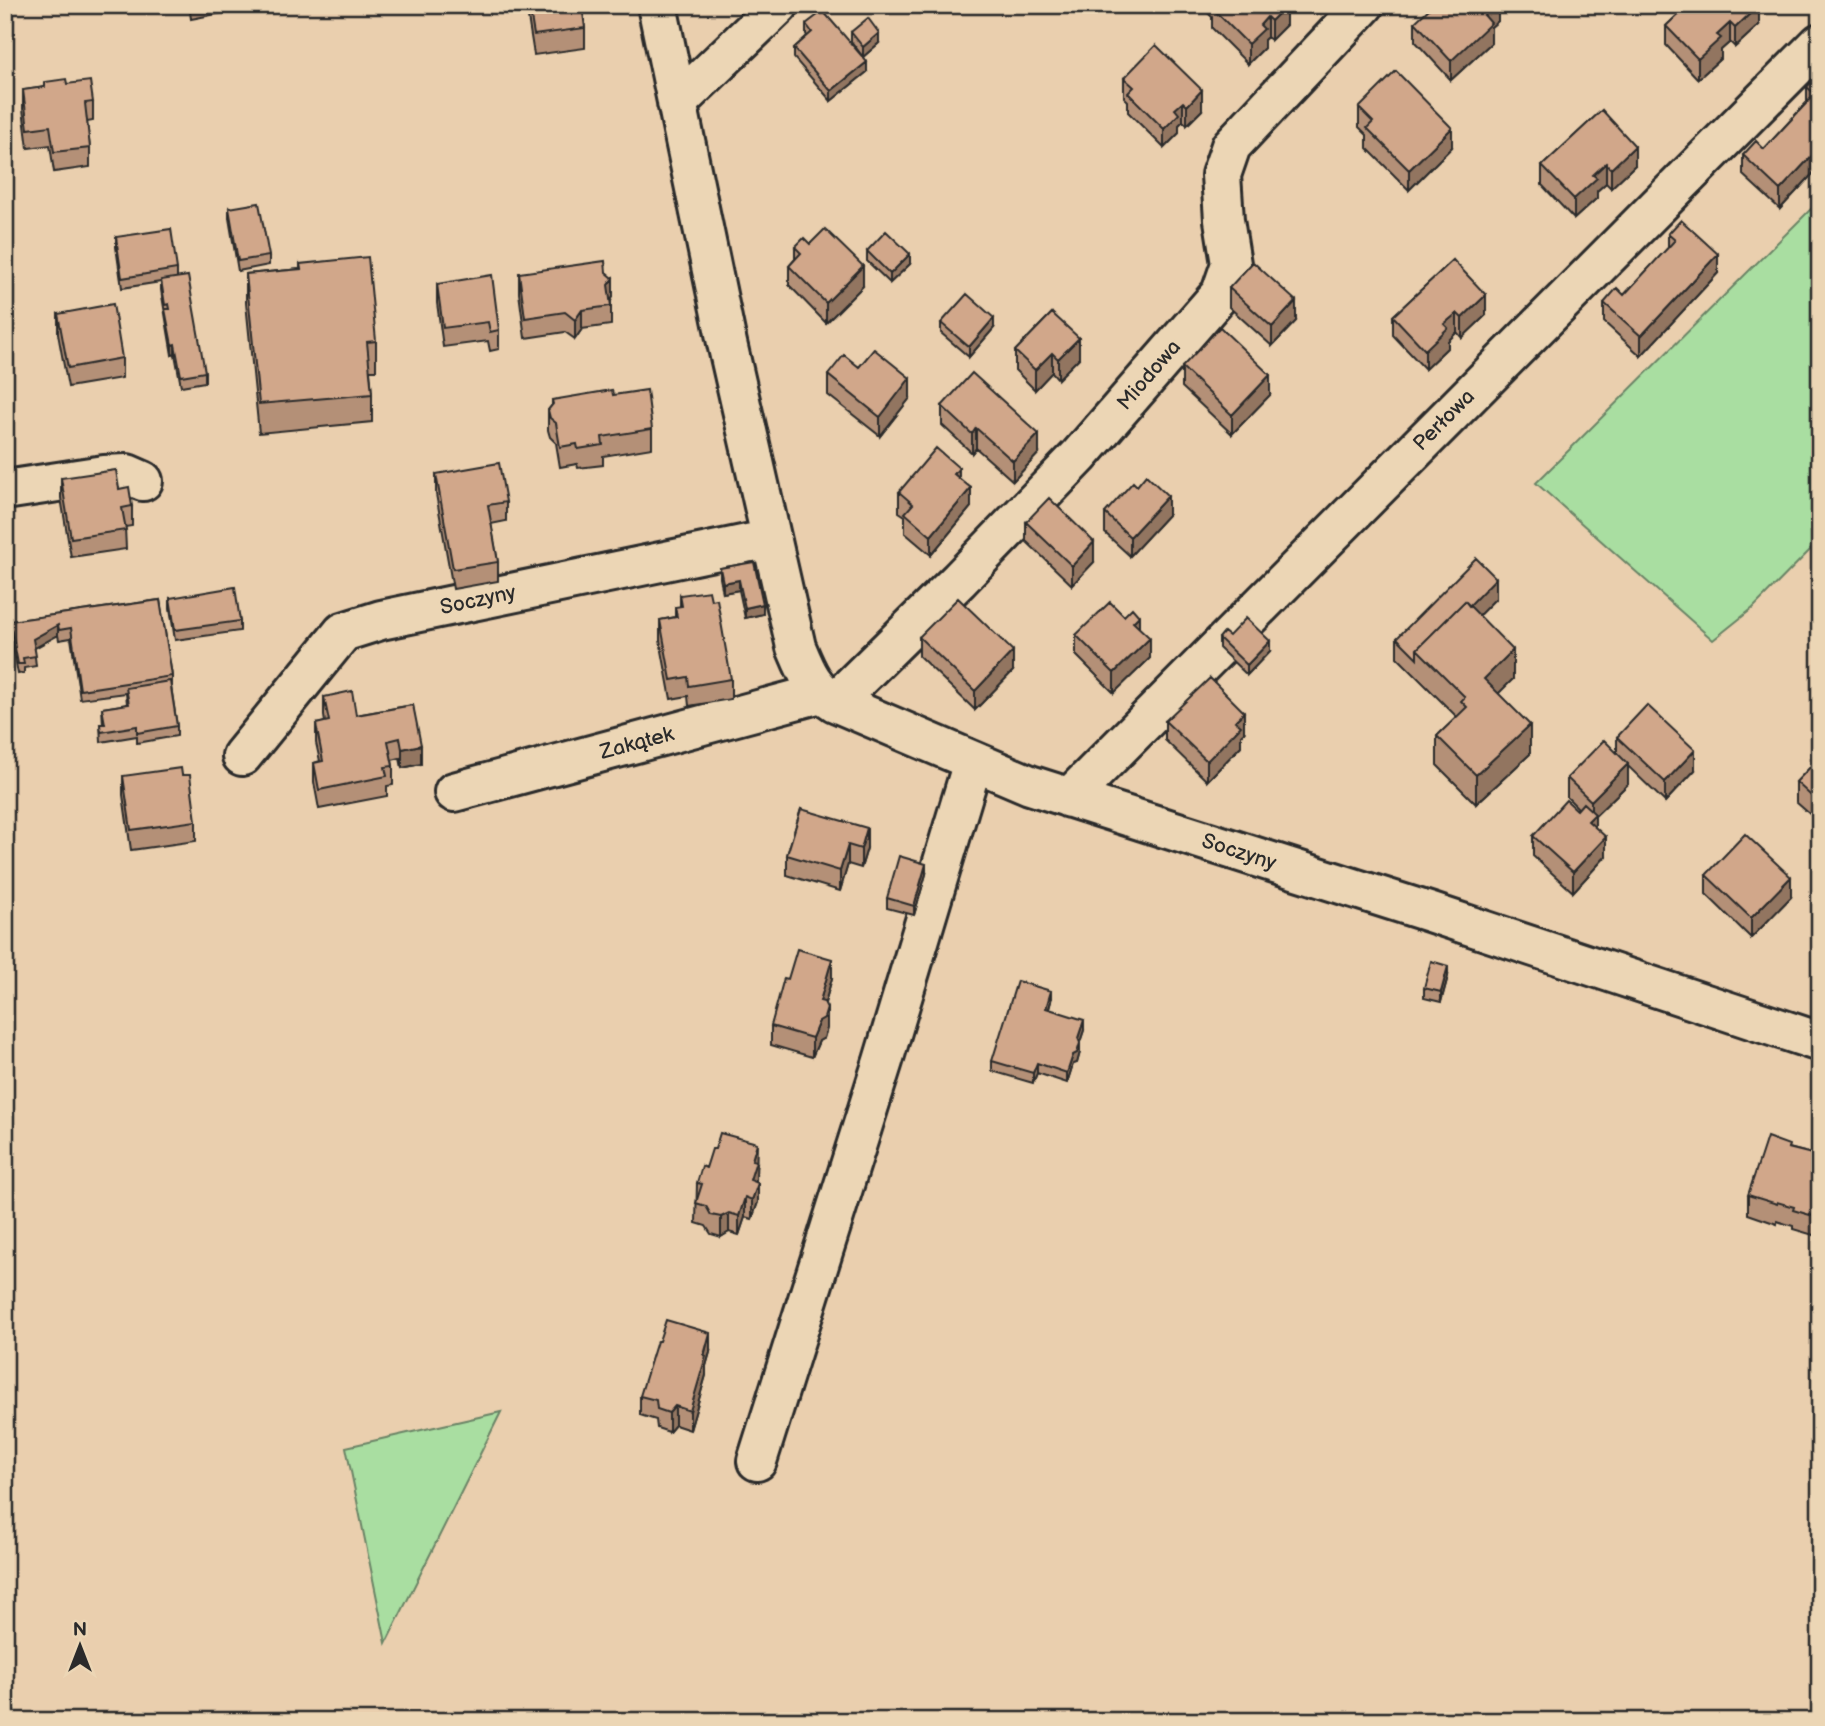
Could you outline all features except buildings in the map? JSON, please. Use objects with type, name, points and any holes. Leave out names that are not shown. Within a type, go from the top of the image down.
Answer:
[{"type":"street","points":[[657,5],[729,356],[796,648],[806,673],[828,698]]},
{"type":"street","points":[[677,103],[779,5]]},
{"type":"street","name":"Miodowa","points":[[828,698],[959,580],[1079,456],[1221,293],[1231,264],[1221,175],[1231,146],[1364,5]]},
{"type":"street","name":"Perłowa","points":[[1069,798],[1820,43]]},
{"type":"street","points":[[5,490],[104,475],[127,474],[143,481]]},
{"type":"street","name":"Soczyny","points":[[242,756],[343,632],[381,620],[771,539]]},
{"type":"street","name":"Soczyny","points":[[828,698],[972,761],[1069,798],[1419,909],[1820,1042]]},
{"type":"street","name":"Zakątek","points":[[454,792],[828,698]]},
{"type":"street","points":[[757,1461],[883,1062],[972,761]]},
{"type":"green space","points":[[1820,200],[1820,540],[1753,608],[1713,640],[1536,483]]},
{"type":"green space","points":[[501,1412],[386,1643],[346,1447]]}]
